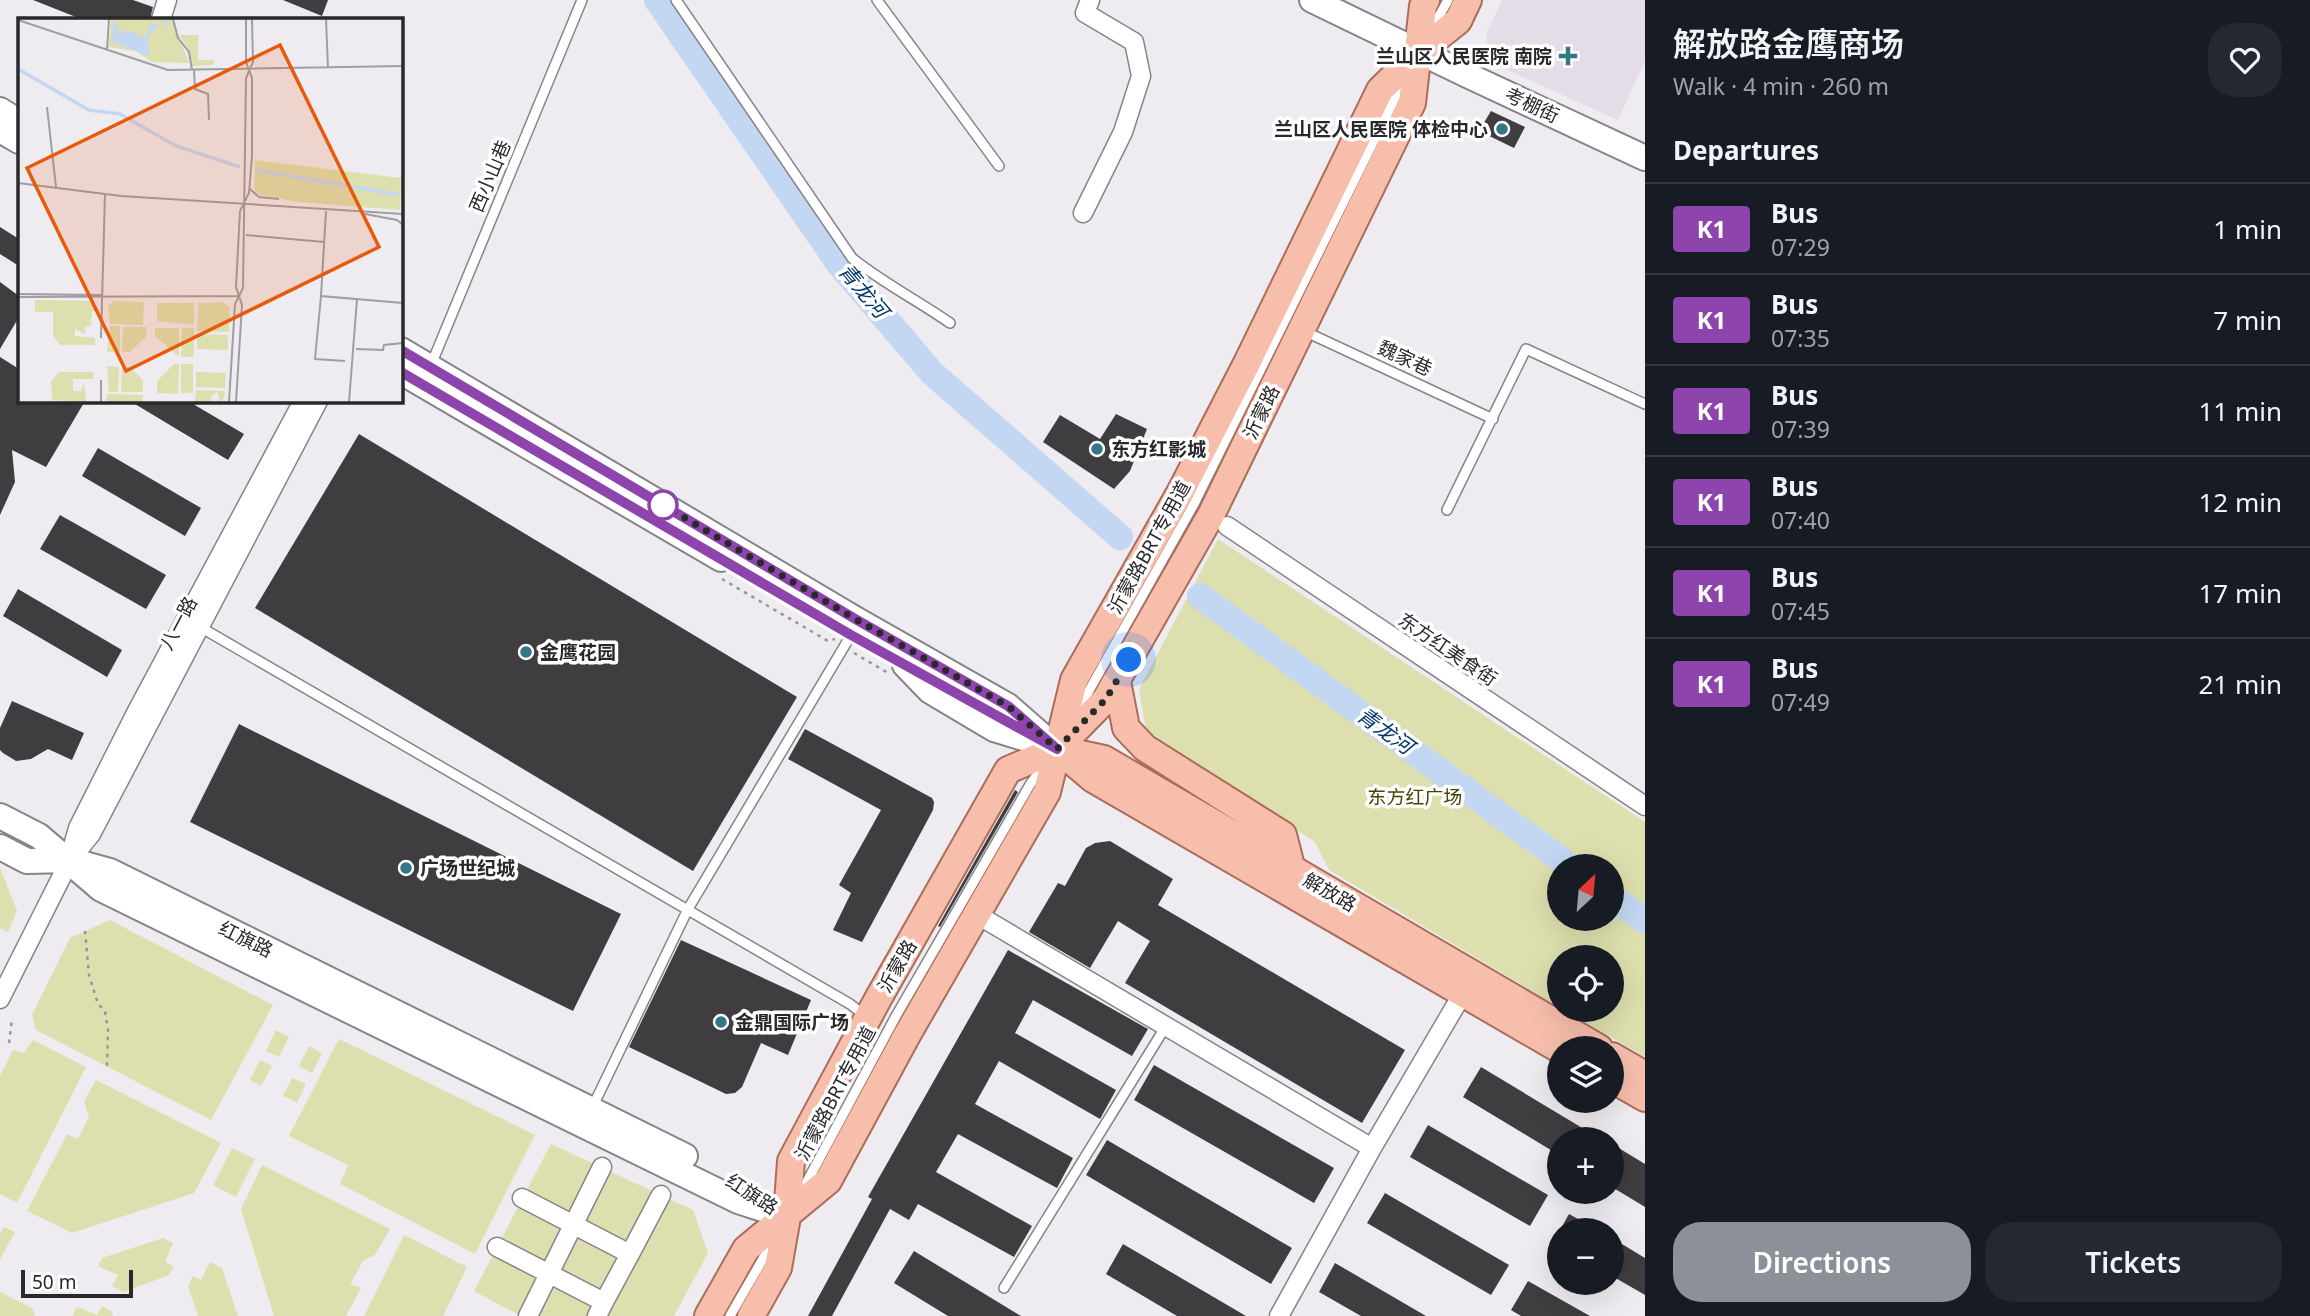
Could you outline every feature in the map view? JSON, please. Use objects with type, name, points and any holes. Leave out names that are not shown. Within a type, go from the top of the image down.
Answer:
[{"type":"main road","name":"沂蒙路","points":[[751,1316],[778,1268],[787,1217],[790,1161],[1008,770],[1057,749],[1106,699],[1211,515],[1412,103],[1423,6],[1426,0]]},
{"type":"main road","name":"沂蒙路","points":[[708,1316],[746,1250],[828,1181],[907,1035],[1048,792],[1074,680],[1154,540],[1245,365],[1380,90],[1419,52],[1458,21],[1468,0]]},
{"type":"main road","points":[[1117,681],[1126,728],[1145,748],[1283,835],[1292,870]]},
{"type":"main road","name":"解放路","points":[[1057,749],[1104,759],[1578,1036]]},
{"type":"main road","name":"解放路","points":[[1057,749],[1093,779],[1547,1042]]},
{"type":"main road","points":[[1624,1063],[1645,1075]]},
{"type":"main road","points":[[1624,1086],[1645,1098]]},
{"type":"street","points":[[161,18],[167,0]]},
{"type":"street","points":[[1083,213],[1123,132],[1141,76],[1134,42],[1085,13],[1090,0]]},
{"type":"street","name":"考棚街","points":[[1312,0],[1645,158]]},
{"type":"street","points":[[0,110],[18,120]]},
{"type":"street","points":[[0,130],[18,140]]},
{"type":"street","name":"解放路","points":[[402,351],[857,620],[1008,706],[1057,749]]},
{"type":"street","points":[[402,373],[905,665],[930,691],[994,729],[1057,749]]},
{"type":"street","name":"八一路","points":[[0,999],[70,860],[91,834],[303,402]]},
{"type":"street","name":"八一路","points":[[195,619],[317,402]]},
{"type":"street","name":"东方红美食街","points":[[1227,526],[1645,806]]},
{"type":"street","name":"红旗路","points":[[0,816],[39,835],[101,889],[738,1201],[787,1217]]},
{"type":"street","name":"红旗路","points":[[0,847],[27,861],[70,860],[110,871],[746,1186],[787,1217]]},
{"type":"street","points":[[976,914],[1372,1148]]},
{"type":"street","points":[[1279,1316],[1372,1148],[1463,993]]},
{"type":"street","points":[[528,1316],[602,1167]]},
{"type":"street","points":[[497,1247],[550,1274],[601,1309],[661,1195]]},
{"type":"street","points":[[522,1199],[630,1254]]},
{"type":"lane","name":"西小山巷","points":[[430,366],[582,0]]},
{"type":"lane","points":[[676,0],[852,258],[882,282],[912,296],[950,323]]},
{"type":"lane","points":[[877,0],[999,166]]},
{"type":"lane","name":"沂蒙路BRT专用道","points":[[730,1316],[896,1016],[1031,783],[1057,749],[1194,504],[1419,52],[1448,0]]},
{"type":"lane","name":"魏家巷","points":[[1302,330],[1493,419]]},
{"type":"lane","points":[[1447,510],[1526,349],[1645,404]]},
{"type":"lane","points":[[195,619],[207,631],[850,1003],[868,1018]]},
{"type":"lane","points":[[591,1110],[688,909],[851,635]]},
{"type":"lane","points":[[1004,1288],[1166,1026]]},
{"type":"path","points":[[85,931],[89,975],[98,1004],[105,1012],[108,1030],[107,1067]]},
{"type":"path","points":[[9,1044],[12,1019]]},
{"type":"shaded area","name":"兰山区人民医院 南院","points":[[1502,0],[1645,0],[1645,61],[1618,120],[1498,66],[1487,52],[1487,32]]},
{"type":"green space","name":"东方红广场","points":[[1218,539],[1645,822],[1645,1057],[1624,1045],[1624,1036],[1609,1036],[1585,1022],[1624,1022],[1624,945],[1547,945],[1547,1000],[1329,870],[1315,842],[1146,730],[1139,689]]},
{"type":"green space","points":[[0,868],[17,911],[8,932],[0,928]]},
{"type":"green space","points":[[110,920],[273,1005],[211,1120],[36,1030],[32,1015],[70,938]]},
{"type":"green space","points":[[276,1030],[289,1037],[279,1057],[266,1051]]},
{"type":"green space","points":[[339,1039],[535,1135],[475,1254],[340,1184],[348,1165],[289,1136]]},
{"type":"green space","points":[[33,1040],[86,1067],[17,1203],[0,1194],[0,1076],[13,1050],[24,1053]]},
{"type":"green space","points":[[309,1046],[322,1053],[312,1073],[299,1066]]},
{"type":"green space","points":[[260,1060],[272,1066],[261,1086],[250,1080]]},
{"type":"green space","points":[[292,1078],[306,1084],[297,1103],[283,1096]]},
{"type":"green space","points":[[96,1080],[221,1143],[194,1193],[72,1233],[27,1211],[67,1134],[78,1139],[89,1117],[84,1101]]},
{"type":"green space","points":[[551,1144],[693,1210],[708,1253],[674,1316],[521,1316],[474,1291]]},
{"type":"green space","points":[[232,1148],[255,1159],[236,1197],[213,1185]]},
{"type":"green space","points":[[262,1165],[390,1229],[375,1255],[363,1261],[350,1284],[361,1288],[346,1316],[274,1316],[241,1209]]},
{"type":"green space","points":[[4,1227],[15,1232],[0,1259],[0,1234]]},
{"type":"green space","points":[[404,1235],[467,1267],[443,1316],[364,1316]]},
{"type":"green space","points":[[163,1238],[173,1243],[165,1262],[174,1266],[169,1275],[124,1292],[112,1286],[118,1275],[98,1266],[102,1258]]},
{"type":"green space","points":[[210,1262],[222,1268],[238,1316],[198,1316],[188,1286],[193,1276],[201,1280]]},
{"type":"green space","points":[[0,1292],[32,1308],[35,1316],[0,1316]]},
{"type":"green space","points":[[102,1306],[111,1311],[113,1316],[72,1316],[77,1307],[97,1315]]},
{"type":"building","points":[[33,0],[133,0],[153,7],[150,18],[78,18]]},
{"type":"building","points":[[283,0],[328,0],[322,16]]},
{"type":"building","name":"兰山区人民医院 体检中心","points":[[1491,111],[1525,127],[1514,148],[1479,131]]},
{"type":"building","points":[[0,227],[18,238],[18,265],[0,254]]},
{"type":"building","points":[[0,282],[18,295],[18,319],[0,349]]},
{"type":"building","points":[[0,357],[18,368],[18,402],[84,402],[46,467],[12,450],[15,482],[0,515]]},
{"type":"building","points":[[132,402],[190,402],[244,434],[228,460]]},
{"type":"building","name":"东方红影城","points":[[1116,414],[1147,429],[1130,471],[1114,489],[1043,442],[1060,415],[1100,439]]},
{"type":"building","name":"金鹰花园","points":[[359,434],[797,697],[693,871],[255,608]]},
{"type":"building","points":[[98,448],[201,508],[185,536],[82,476]]},
{"type":"building","points":[[60,515],[166,575],[146,609],[40,549]]},
{"type":"building","points":[[18,589],[122,650],[107,677],[3,616]]},
{"type":"building","points":[[12,701],[84,733],[72,760],[48,749],[31,759],[16,761],[3,753],[0,750],[0,728]]},
{"type":"building","name":"广场世纪城","points":[[239,724],[621,914],[573,1011],[190,822]]},
{"type":"building","points":[[805,729],[932,798],[934,802],[933,810],[862,942],[833,930],[851,893],[839,885],[881,810],[788,759]]},
{"type":"building","points":[[1015,790],[1018,792],[940,927],[938,926]]},
{"type":"building","points":[[1110,841],[1173,879],[1158,905],[1405,1050],[1362,1123],[1125,983],[1150,941],[1118,921],[1090,968],[1029,932],[1058,883],[1065,886],[1086,848],[1095,843]]},
{"type":"building","name":"金鼎国际广场","points":[[681,940],[811,1000],[788,1055],[761,1043],[742,1087],[735,1093],[726,1094],[629,1047]]},
{"type":"building","points":[[1008,950],[1148,1029],[1132,1056],[1033,1000],[1015,1033],[1116,1090],[1100,1119],[999,1061],[975,1104],[1073,1158],[1057,1188],[958,1134],[936,1172],[1032,1226],[1014,1257],[918,1204],[909,1220],[890,1209],[832,1316],[808,1316],[872,1199],[868,1197]]},
{"type":"building","points":[[1154,1065],[1334,1168],[1314,1203],[1134,1100]]},
{"type":"building","points":[[1481,1067],[1547,1107],[1547,1113],[1557,1113],[1581,1127],[1547,1127],[1547,1148],[1463,1097]]},
{"type":"building","points":[[1428,1125],[1547,1197],[1530,1226],[1410,1157]]},
{"type":"building","points":[[1107,1140],[1292,1248],[1271,1284],[1086,1175]]},
{"type":"building","points":[[1624,1151],[1645,1164],[1645,1207],[1624,1194]]},
{"type":"building","points":[[1385,1193],[1509,1265],[1491,1295],[1367,1223]]},
{"type":"building","points":[[1123,1244],[1246,1316],[1177,1316],[1106,1274]]},
{"type":"building","points":[[1624,1245],[1645,1258],[1645,1295],[1624,1283]]},
{"type":"building","points":[[914,1251],[1021,1316],[948,1316],[894,1283]]},
{"type":"building","points":[[1335,1263],[1426,1316],[1361,1316],[1319,1292]]},
{"type":"building","points":[[1528,1281],[1547,1292],[1547,1295],[1553,1295],[1590,1316],[1521,1316],[1511,1310]]},
{"type":"waterway","name":"青龙河","points":[[657,0],[839,264],[932,373],[1120,537]]},
{"type":"waterway","name":"青龙河","points":[[1200,596],[1554,854]]},
{"type":"waterway","name":"青龙河","points":[[1624,906],[1645,921]]},
{"type":"bus line","name":"K1","points":[[402,351],[857,620],[1008,706],[1057,749],[851,635],[402,373]]},
{"type":"place","name":"兰山区人民医院 南院","points":[[1568,56]]},
{"type":"place","name":"兰山区人民医院 体检中心","points":[[1502,129]]},
{"type":"place","name":"东方红影城","points":[[1097,449]]},
{"type":"place","name":"金鹰花园","points":[[526,652]]},
{"type":"place","name":"广场世纪城","points":[[406,868]]},
{"type":"place","name":"金鼎国际广场","points":[[721,1022]]},
{"type":"route","points":[[663,505],[1008,706],[1057,749],[1106,699],[1129,660]]}]
